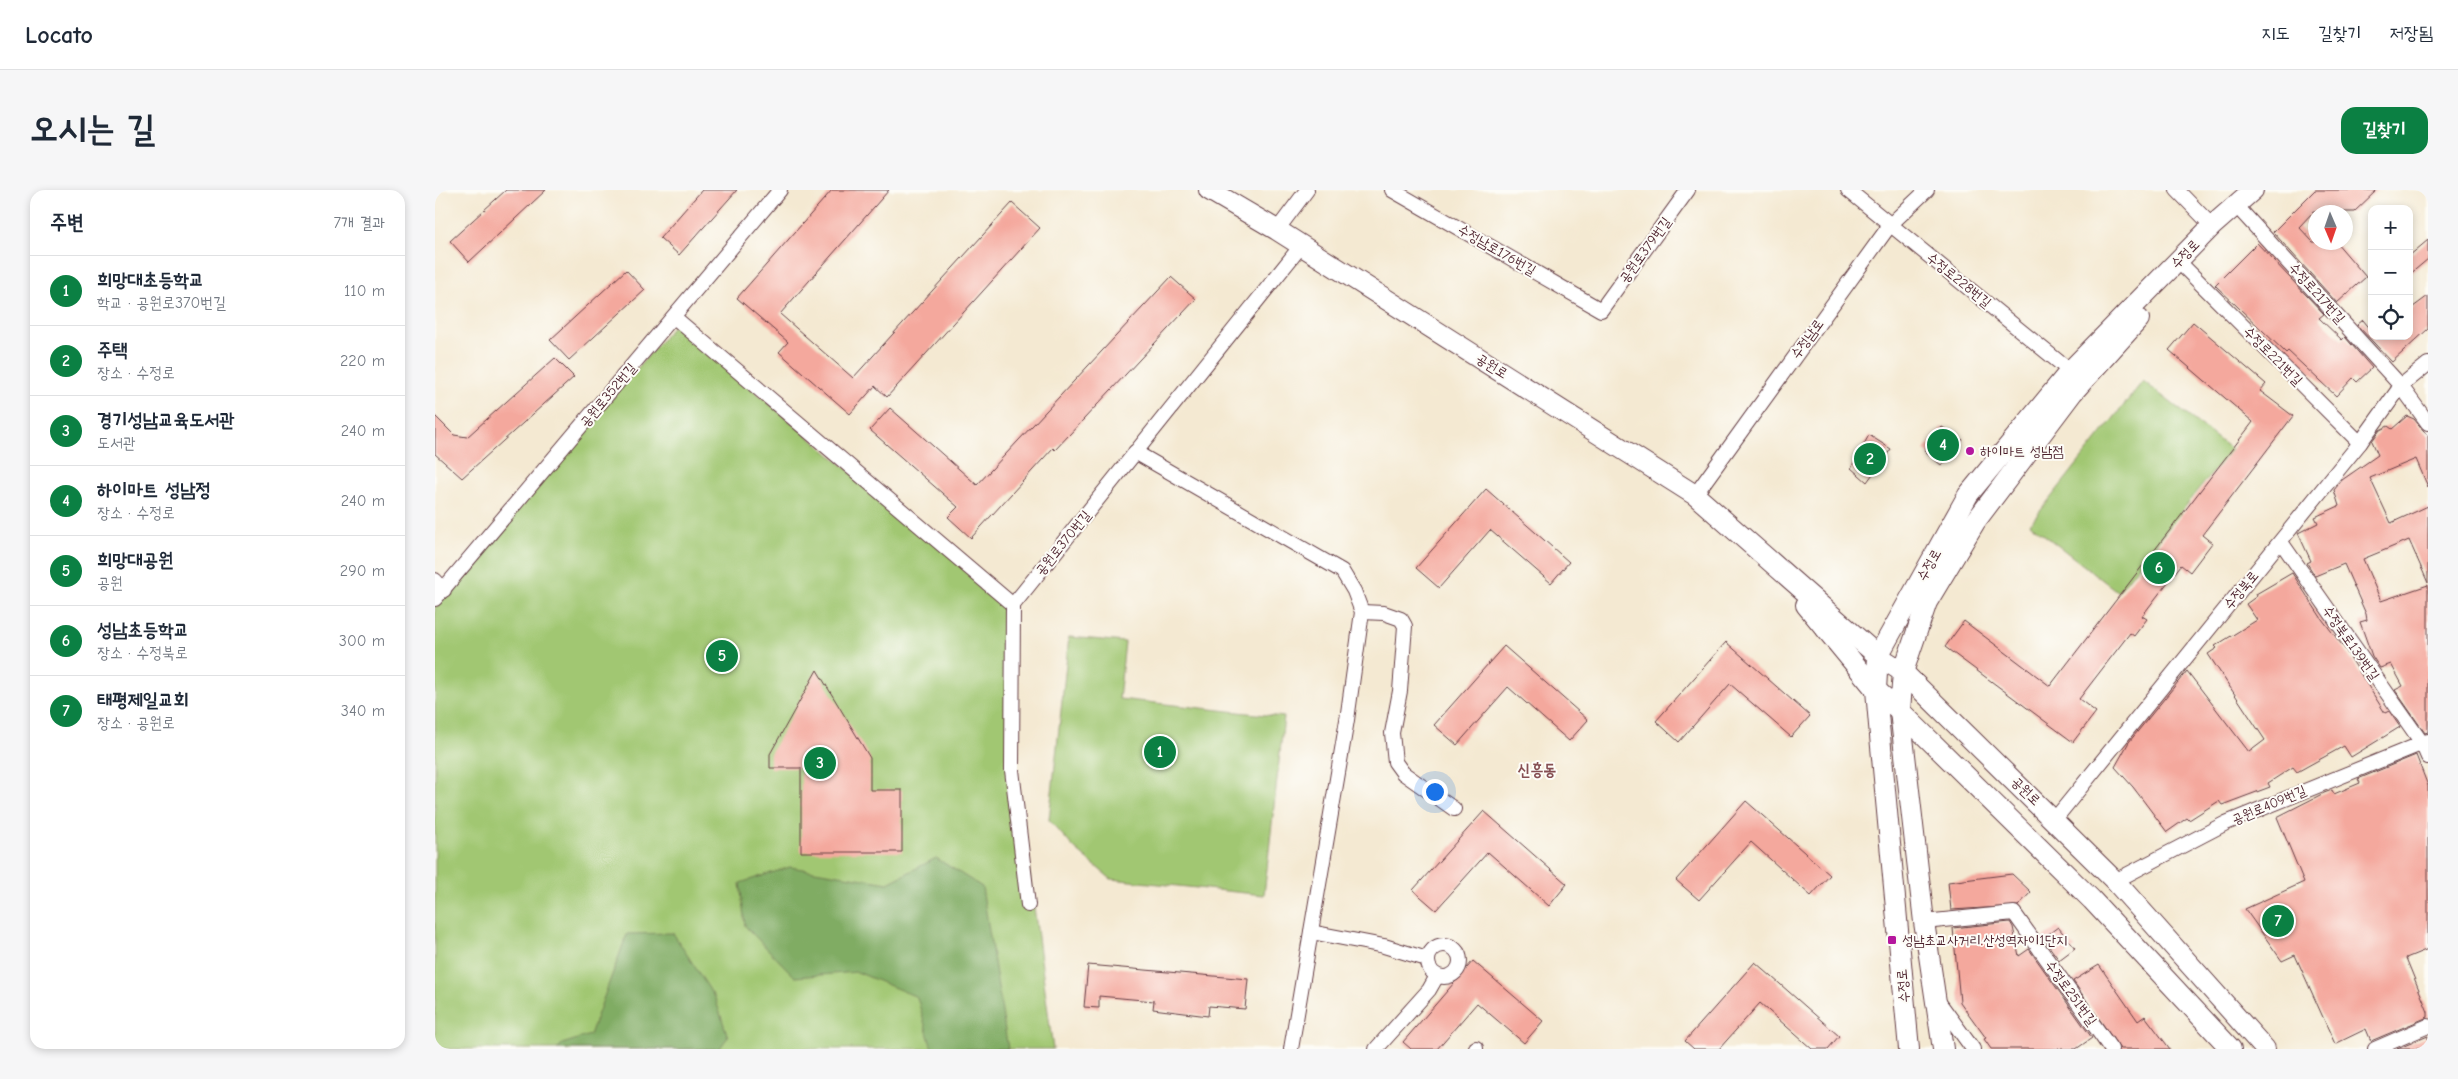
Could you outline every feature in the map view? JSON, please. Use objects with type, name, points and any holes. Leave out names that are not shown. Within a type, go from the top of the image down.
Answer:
[{"type":"main road","name":"공원로","points":[[1209,190],[1277,230],[1695,495],[1878,656],[1903,672],[2055,819],[2115,881],[2265,1049]]},
{"type":"main road","name":"수정로","points":[[1909,1049],[1876,690],[1878,656],[1968,495],[2071,371],[2212,226],[2253,190]]},
{"type":"main road","name":"수정로","points":[[1943,1049],[1924,922],[1901,711],[1903,672],[1927,602],[1975,522],[2073,392],[2185,268],[2242,212],[2268,190]]},
{"type":"main road","name":"공원로","points":[[1764,556],[1876,690],[1901,711],[2092,900],[2231,1049]]},
{"type":"street","name":"공원로352번길","points":[[438,590],[674,317],[780,190]]},
{"type":"street","points":[[1277,230],[1307,190]]},
{"type":"street","name":"수정남로176번길","points":[[1392,190],[1601,310]]},
{"type":"street","name":"공원로379번길","points":[[1601,310],[1688,190]]},
{"type":"street","name":"수정로228번길","points":[[1848,190],[2071,371]]},
{"type":"street","name":"수정남로","points":[[1695,495],[1890,225],[1927,190]]},
{"type":"street","points":[[2177,190],[2212,226]]},
{"type":"street","name":"수정로217번길","points":[[2242,212],[2401,386],[2428,423]]},
{"type":"street","name":"공원로370번길","points":[[1013,605],[1301,246]]},
{"type":"street","name":"수정로221번길","points":[[2185,268],[2360,443]]},
{"type":"street","points":[[674,317],[1013,605],[1012,770],[1028,905]]},
{"type":"street","name":"수정북로","points":[[2055,819],[2281,542],[2360,443],[2401,386],[2428,364]]},
{"type":"street","points":[[1135,452],[1342,571],[1354,591],[1362,612],[1347,720],[1291,1049]]},
{"type":"street","name":"수정북로139번길","points":[[2281,542],[2425,742],[2428,757]]},
{"type":"street","points":[[1362,612],[1384,613],[1401,619],[1405,626],[1400,691],[1392,733],[1395,762],[1403,774],[1455,809]]},
{"type":"street","name":"공원로409번길","points":[[2115,881],[2226,823],[2425,742]]},
{"type":"street","name":"수정로251번길","points":[[1924,922],[2014,913],[2111,1049]]},
{"type":"street","points":[[1311,932],[1384,946],[1427,959]]},
{"type":"street","points":[[1442,945],[1453,947],[1460,956],[1461,962],[1457,972],[1447,977],[1437,976],[1429,969],[1427,959],[1432,949],[1442,945]]},
{"type":"street","points":[[1376,1049],[1429,990],[1437,976]]},
{"type":"street","points":[[1936,999],[1973,1049]]},
{"type":"street","points":[[2375,1049],[2428,1026]]},
{"type":"green space","points":[[675,324],[1006,603],[1017,780],[1053,1049],[435,1049],[435,607]]},
{"type":"green space","points":[[2143,381],[2231,449],[2118,592],[2030,524]]},
{"type":"green space","points":[[1069,637],[1125,642],[1119,699],[1284,717],[1264,895],[1111,879],[1075,849],[1049,820]]},
{"type":"green space","points":[[936,858],[982,887],[1008,1049],[932,1049],[917,997],[857,972],[795,977],[745,926],[740,883],[790,867],[888,883]]},
{"type":"green space","points":[[673,933],[715,998],[728,1037],[719,1049],[557,1049],[562,1044],[590,1035],[627,934]]},
{"type":"building","points":[[506,190],[546,190],[469,262],[450,241]]},
{"type":"building","points":[[702,190],[737,190],[679,255],[660,238]]},
{"type":"building","points":[[832,190],[889,190],[780,314],[853,378],[1012,203],[1040,228],[887,397],[875,386],[850,414],[779,352],[788,342],[737,298]]},
{"type":"building","points":[[2315,190],[2377,190],[2354,212],[2353,205],[2308,205],[2308,217],[2299,227],[2308,237],[2308,250],[2343,250],[2366,277],[2337,303],[2273,232]]},
{"type":"building","points":[[2428,240],[2428,259],[2413,272],[2413,253]]},
{"type":"building","points":[[2257,243],[2324,314],[2319,318],[2342,340],[2345,337],[2372,368],[2357,382],[2353,378],[2336,396],[2288,351],[2286,353],[2215,285]]},
{"type":"building","points":[[626,270],[645,290],[569,360],[550,340]]},
{"type":"building","points":[[1171,277],[1196,299],[1055,450],[1053,448],[971,538],[948,517],[958,507],[870,430],[890,408],[977,485]]},
{"type":"building","points":[[2428,296],[2428,329],[2392,362],[2371,340],[2413,340],[2413,307]]},
{"type":"building","points":[[2363,320],[2368,326],[2368,337],[2357,325]]},
{"type":"building","points":[[2193,322],[2266,384],[2260,391],[2293,416],[2202,535],[2212,543],[2190,572],[2181,565],[2142,616],[2147,619],[2134,636],[2130,633],[2079,699],[2096,712],[2073,742],[1945,647],[1964,621],[2050,686],[2253,422],[2169,350]]},
{"type":"building","points":[[555,358],[574,377],[462,478],[435,454],[435,416],[454,435],[467,437]]},
{"type":"building","points":[[2407,416],[2414,419],[2428,436],[2428,487],[2416,459],[2370,478],[2391,523],[2428,506],[2428,583],[2409,540],[2363,559],[2381,601],[2428,585],[2428,732],[2425,733],[2395,690],[2403,686],[2391,664],[2380,668],[2372,656],[2360,622],[2367,620],[2366,614],[2344,564],[2315,576],[2307,563],[2311,561],[2298,533],[2318,523],[2315,517],[2339,506],[2334,490],[2342,480],[2378,455],[2372,441],[2380,430],[2388,426],[2392,429]]},
{"type":"building","points":[[1942,427],[1963,440],[1942,466],[1924,450]]},
{"type":"building","points":[[1869,435],[1891,449],[1867,482],[1851,468]]},
{"type":"building","points":[[1486,489],[1569,562],[1551,583],[1490,530],[1439,588],[1416,568]]},
{"type":"building","points":[[2292,573],[2322,619],[2345,649],[2385,713],[2389,711],[2400,727],[2351,757],[2344,746],[2297,772],[2293,767],[2268,783],[2270,787],[2222,805],[2219,801],[2189,820],[2187,818],[2167,832],[2133,787],[2115,767],[2129,742],[2187,671],[2249,752],[2265,740],[2208,654],[2217,648],[2215,646],[2257,620],[2246,604],[2257,596],[2256,594]]},
{"type":"building","points":[[1726,642],[1810,716],[1791,737],[1730,684],[1679,742],[1656,721]]},
{"type":"building","points":[[1504,646],[1588,720],[1569,741],[1508,687],[1457,745],[1434,725]]},
{"type":"building","points":[[817,670],[870,758],[870,790],[902,790],[902,852],[801,852],[801,768],[770,768],[770,754]]},
{"type":"building","points":[[2416,755],[2428,786],[2428,949],[2406,958],[2428,1012],[2428,1017],[2371,1041],[2366,1029],[2335,1044],[2295,955],[2282,961],[2245,909],[2304,882],[2277,817],[2324,793],[2332,790],[2334,794],[2360,783],[2358,779]]},
{"type":"building","points":[[1746,801],[1830,875],[1811,896],[1751,842],[1699,900],[1676,880]]},
{"type":"building","points":[[1484,811],[1567,884],[1549,906],[1488,852],[1436,910],[1413,890]]},
{"type":"building","points":[[2012,874],[2031,892],[2018,906],[1951,910],[1948,882]]},
{"type":"building","points":[[2010,922],[2013,927],[2019,956],[2029,949],[2092,1038],[2076,1049],[1991,1049],[1984,1039],[1986,1038],[1960,1002],[1953,928]]},
{"type":"building","points":[[2058,927],[2075,948],[2059,960],[2043,938]]},
{"type":"building","points":[[1473,961],[1543,1021],[1524,1043],[1477,1003],[1437,1049],[1411,1049],[1403,1042]]},
{"type":"building","points":[[1755,962],[1839,1036],[1828,1049],[1812,1049],[1760,1003],[1719,1049],[1694,1049],[1685,1041]]},
{"type":"building","points":[[1088,965],[1248,979],[1245,1009],[1209,1006],[1208,1016],[1153,1009],[1154,1001],[1099,996],[1099,1008],[1084,1007]]},
{"type":"building","points":[[2099,965],[2138,1021],[2145,1016],[2170,1049],[2120,1049],[2073,981]]},
{"type":"building","points":[[2428,1036],[2428,1049],[2397,1049]]},
{"type":"place","name":"하이마트 성남정","points":[[1943,445]]},
{"type":"place","name":"하이마트 성남점","points":[[1970,451]]},
{"type":"place","name":"주택","points":[[1870,459]]},
{"type":"place","name":"성남초등학교","points":[[2159,568]]},
{"type":"place","name":"희망대공원","points":[[722,656]]},
{"type":"place","name":"희망대초등학교","points":[[1160,752]]},
{"type":"place","name":"경기성남교육도서관","points":[[820,763]]},
{"type":"place","name":"태평제일교회","points":[[2278,921]]},
{"type":"place","name":"성남초교사거리.산성역자이1단지","points":[[1892,940]]},
{"type":"district","name":"신흥동","points":[[1537,770]]}]
